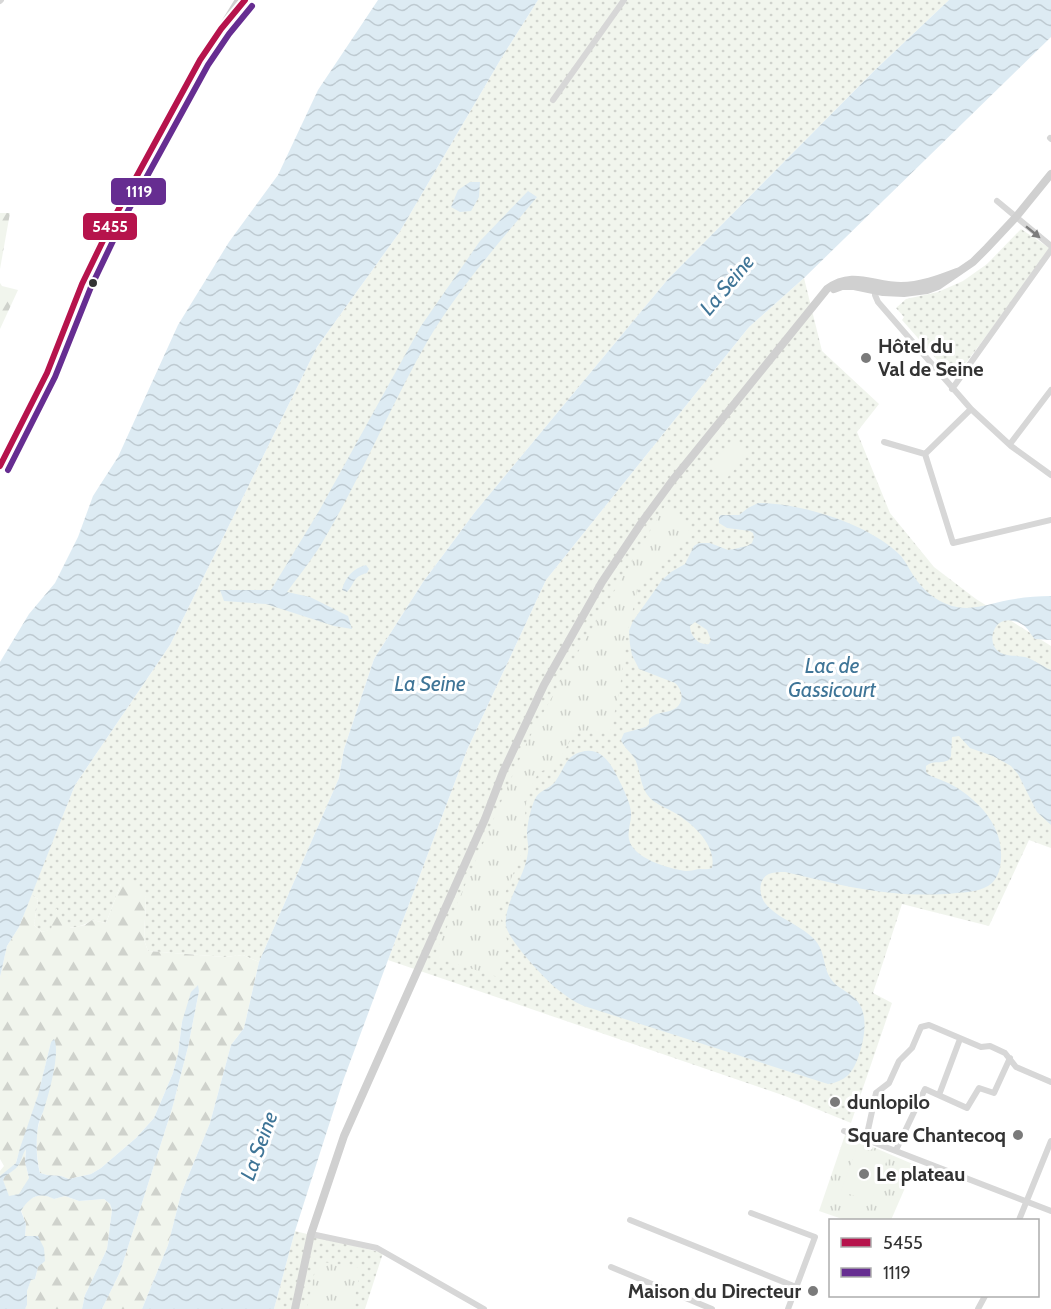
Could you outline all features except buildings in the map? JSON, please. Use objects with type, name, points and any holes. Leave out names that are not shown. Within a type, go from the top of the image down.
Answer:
[{"type":"main road","points":[[0,466],[47,373],[75,301],[99,249],[176,103],[239,0]]},
{"type":"main road","points":[[233,12],[245,0]]},
{"type":"main road","points":[[296,1309],[311,1234],[348,1125],[485,819],[503,772],[548,676],[602,582],[672,481],[826,289],[843,280],[855,279],[884,295],[934,288],[973,262],[1016,218],[1051,174]]},
{"type":"main road","points":[[884,295],[897,286],[930,282],[957,272]]},
{"type":"street","points":[[553,100],[624,0]]},
{"type":"street","points":[[952,389],[1051,248],[997,201]]},
{"type":"street","points":[[884,295],[952,389],[970,409],[1010,444],[1051,475]]},
{"type":"street","points":[[1010,444],[1051,390]]},
{"type":"street","points":[[925,454],[970,409]]},
{"type":"street","points":[[884,442],[925,454]]},
{"type":"street","points":[[925,454],[953,543],[1051,520]]},
{"type":"street","points":[[866,1139],[876,1093],[890,1083],[899,1061],[912,1048],[921,1027],[929,1025],[981,1047],[990,1046],[1005,1053],[1016,1067],[1051,1082]]},
{"type":"street","points":[[939,1095],[960,1039]]},
{"type":"street","points":[[896,1150],[925,1089],[968,1108],[979,1088],[994,1093],[1010,1058]]},
{"type":"street","points":[[844,1131],[1051,1211]]},
{"type":"street","points":[[1020,1219],[1051,1141]]},
{"type":"street","points":[[751,1213],[815,1237],[788,1309]]},
{"type":"street","points":[[630,1220],[796,1287]]},
{"type":"street","points":[[311,1234],[377,1248],[483,1309]]},
{"type":"street","points":[[611,1267],[712,1309]]},
{"type":"green space","points":[[538,0],[949,0],[875,70],[668,279],[475,512],[423,582],[374,659],[344,749],[339,778],[259,962],[243,955],[224,957],[148,951],[144,940],[146,897],[121,884],[106,923],[92,920],[81,926],[42,932],[34,925],[38,899],[31,895],[75,785],[170,645],[317,347],[399,233]]},
{"type":"green space","points":[[0,213],[10,213],[0,269]]},
{"type":"green space","points":[[1021,229],[1051,249],[954,379],[902,320],[904,317],[896,308],[906,299],[938,292],[963,281],[987,264]]},
{"type":"green space","points":[[804,278],[822,351],[879,404],[857,432],[890,513],[934,567],[976,599],[1051,646],[1051,848],[1029,840],[989,926],[902,904],[873,993],[892,1003],[851,1123],[785,1096],[388,960],[467,750],[546,580],[749,327]]},
{"type":"green space","points":[[0,283],[2,286],[18,290],[0,329]]},
{"type":"green space","points":[[732,440],[748,454],[727,478],[711,465]]},
{"type":"green space","points":[[666,504],[693,535],[639,584],[625,643],[620,689],[610,733],[575,732],[556,766],[539,772],[527,795],[521,855],[498,910],[508,943],[498,977],[434,957],[527,742]]},
{"type":"green space","points":[[131,879],[146,897],[144,940],[148,951],[224,957],[243,955],[259,962],[244,1028],[231,1045],[210,1123],[181,1194],[168,1245],[142,1309],[102,1309],[120,1272],[172,1109],[199,991],[182,1022],[173,1073],[154,1118],[136,1138],[101,1168],[91,1174],[69,1179],[40,1173],[36,1144],[51,1042],[38,1096],[16,1162],[21,1159],[26,1148],[25,1162],[29,1178],[25,1202],[43,1195],[54,1199],[65,1196],[79,1201],[104,1199],[110,1204],[112,1210],[107,1249],[85,1295],[82,1309],[25,1309],[27,1291],[31,1279],[35,1279],[38,1267],[25,1236],[26,1224],[21,1210],[9,1197],[3,1181],[4,1176],[16,1168],[0,1176],[0,1171],[4,1166],[0,1159],[0,977],[7,946],[19,927],[31,895],[38,899],[34,925],[42,932],[51,929],[56,908],[70,928],[85,925],[92,920],[106,923],[121,884]]},
{"type":"green space","points":[[845,1135],[915,1165],[891,1219],[842,1219],[819,1211]]},
{"type":"green space","name":"Le plateau","points":[[857,1147],[888,1157],[871,1202],[841,1191]]},
{"type":"green space","points":[[295,1231],[383,1253],[365,1309],[274,1309]]},
{"type":"green space","points":[[317,1261],[361,1268],[352,1309],[307,1309]]},
{"type":"water","points":[[378,0],[538,0],[399,233],[317,347],[170,645],[75,785],[19,927],[7,946],[0,977],[0,662],[29,614],[55,583],[78,537],[93,496],[118,457],[178,325],[229,242],[278,175],[318,90]]},
{"type":"water","name":"La Seine","points":[[949,0],[1051,0],[1051,37],[804,278],[749,327],[546,580],[467,750],[388,960],[343,1081],[295,1231],[274,1309],[142,1309],[168,1245],[181,1194],[210,1123],[231,1045],[244,1028],[259,962],[339,778],[344,749],[374,659],[423,582],[475,512],[668,279],[875,70]]},
{"type":"water","points":[[470,182],[480,182],[479,197],[471,211],[460,212],[451,207],[458,190]]},
{"type":"water","points":[[528,191],[537,197],[479,267],[439,322],[339,512],[317,551],[287,592],[310,597],[348,616],[352,629],[334,626],[266,604],[224,601],[220,590],[271,590],[319,511],[421,326],[480,241]]},
{"type":"water","name":"Lac de Gassicourt","points":[[758,503],[814,511],[872,534],[901,556],[925,590],[940,601],[952,606],[968,608],[1019,598],[1051,596],[1051,640],[1035,639],[1023,625],[1005,620],[995,628],[992,640],[1001,653],[1025,657],[1051,670],[1051,825],[1037,812],[1018,774],[1011,766],[993,756],[970,748],[959,736],[952,737],[949,760],[929,764],[926,766],[926,771],[965,793],[991,821],[1001,848],[999,871],[992,883],[971,892],[925,894],[866,890],[785,872],[769,874],[762,881],[761,892],[765,903],[770,909],[813,938],[820,948],[831,979],[852,996],[862,1008],[864,1032],[857,1061],[844,1078],[828,1084],[580,1004],[557,989],[536,969],[520,950],[506,926],[508,908],[526,861],[528,826],[534,802],[539,794],[555,782],[568,760],[581,752],[596,752],[602,755],[615,773],[630,805],[629,839],[637,852],[661,865],[679,870],[712,868],[713,859],[707,843],[682,817],[650,798],[644,790],[635,759],[621,740],[624,733],[646,727],[652,716],[670,711],[681,702],[681,692],[675,683],[639,669],[632,655],[629,631],[633,621],[662,580],[685,564],[694,546],[699,543],[710,543],[728,550],[752,543],[754,537],[750,531],[727,528],[719,523],[721,515],[739,515]],"holes":[[[695,622],[707,630],[711,640],[709,644],[696,640],[690,626]]]},
{"type":"water","points":[[366,565],[369,569],[367,573],[356,578],[347,592],[342,590],[351,574]]},
{"type":"water","points":[[198,985],[199,991],[188,1047],[172,1109],[120,1272],[102,1309],[82,1309],[85,1295],[107,1249],[112,1210],[110,1204],[104,1199],[79,1201],[65,1196],[54,1199],[39,1196],[27,1202],[21,1211],[26,1224],[25,1236],[38,1236],[44,1248],[45,1261],[38,1267],[35,1279],[31,1280],[25,1309],[0,1309],[0,1176],[16,1163],[38,1095],[51,1042],[54,1039],[56,1045],[55,1064],[38,1126],[38,1161],[40,1173],[69,1179],[91,1174],[101,1168],[136,1138],[154,1118],[173,1073],[182,1022],[191,992]],"holes":[[[26,1149],[25,1162],[29,1178],[19,1194],[9,1196],[3,1180],[19,1165]]]},
{"type":"transit line","name":"5455","points":[[0,466],[47,373],[82,284],[115,216],[200,60],[221,29],[245,0]]},
{"type":"transit line","name":"1119","points":[[8,470],[55,377],[91,287],[123,220],[208,65],[252,6]]},
{"type":"place","name":"Hôtel du Val de Seine","points":[[866,358]]},
{"type":"place","name":"dunlopilo","points":[[835,1102]]},
{"type":"place","name":"Square Chantecoq","points":[[1018,1135]]},
{"type":"place","name":"Le plateau","points":[[864,1174]]},
{"type":"place","name":"Maison du Directeur","points":[[813,1291]]}]
